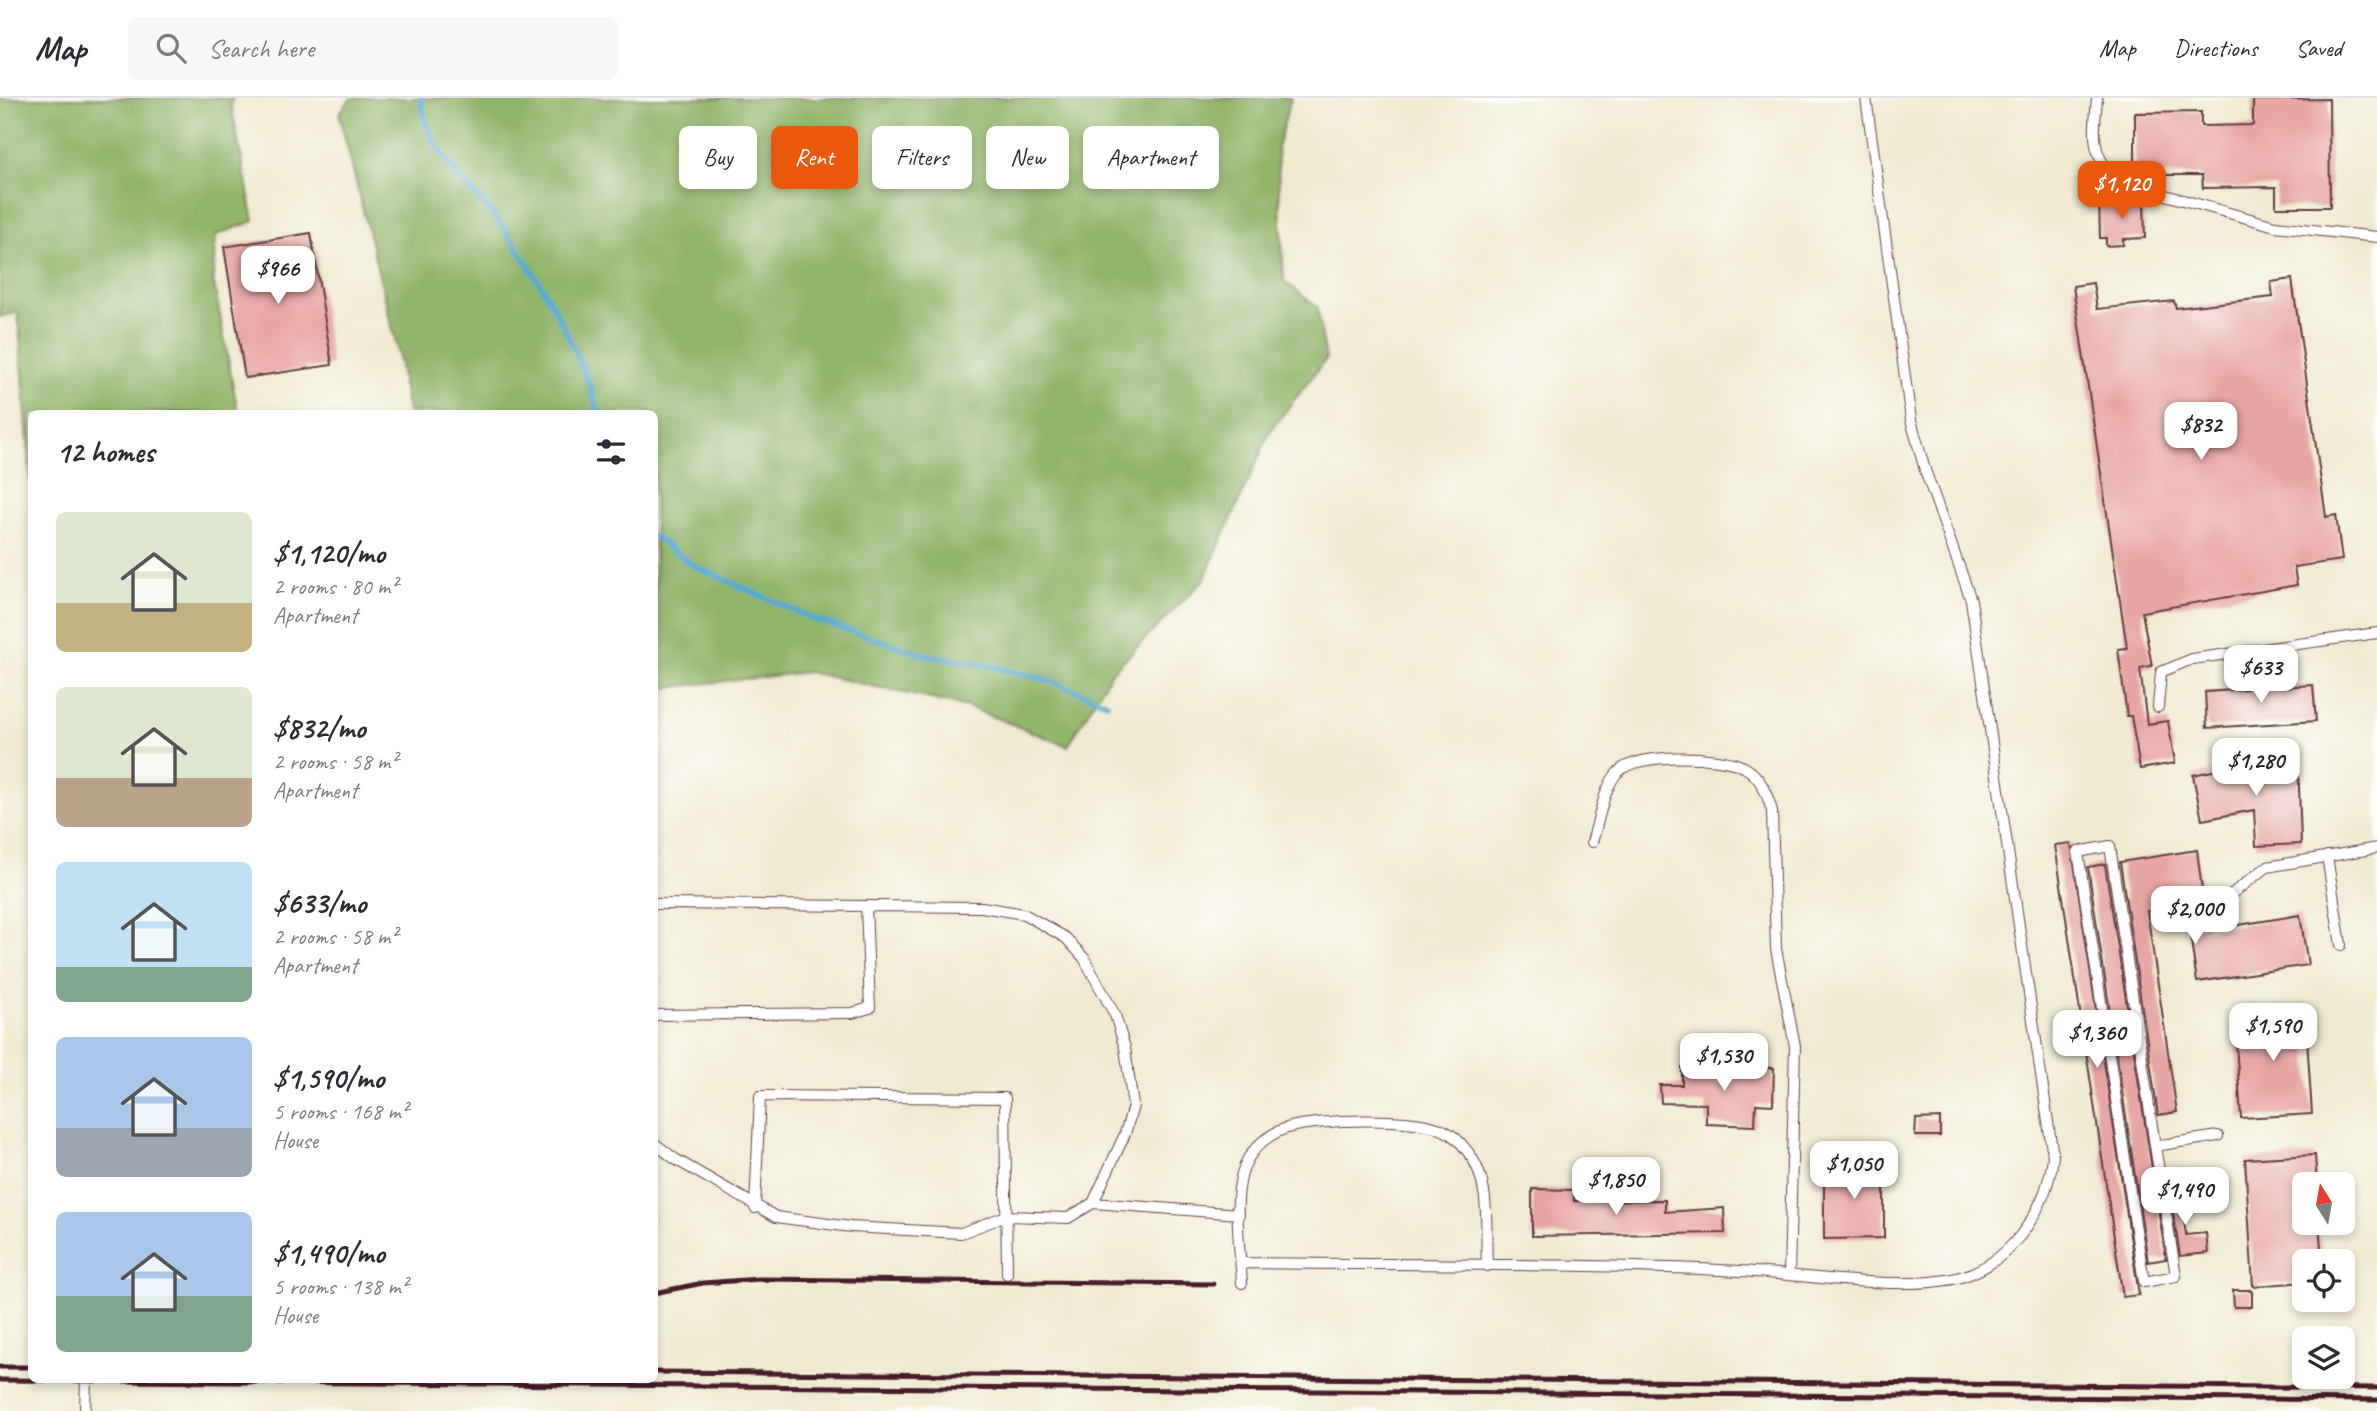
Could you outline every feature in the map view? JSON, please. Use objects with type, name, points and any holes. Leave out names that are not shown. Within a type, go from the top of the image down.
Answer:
[{"type":"lane","points":[[1241,1263],[1487,1266],[1788,1275],[1934,1283],[1968,1275],[1997,1258],[2020,1236],[2042,1203],[2050,1185],[2053,1156],[1971,600],[1925,470],[1911,420],[1866,98]]},
{"type":"lane","points":[[2097,98],[2093,141],[2106,172],[2123,183],[2275,226],[2377,237]]},
{"type":"lane","points":[[2158,707],[2161,672],[2192,659],[2377,633]]},
{"type":"lane","points":[[1592,842],[1616,774],[1627,764],[1644,759],[1724,761],[1744,767],[1765,789],[1772,811],[1777,960],[1790,1011],[1795,1046],[1788,1275]]},
{"type":"lane","points":[[2110,846],[2155,1146],[2176,1276],[2144,1282],[2078,852],[2110,846]]},
{"type":"lane","points":[[2213,908],[2267,867],[2377,848]]},
{"type":"lane","points":[[2327,856],[2340,945]]},
{"type":"lane","points":[[658,904],[1005,909],[1041,922],[1066,938],[1084,958],[1115,1015],[1125,1048],[1133,1106],[1125,1133],[1093,1203],[1068,1218],[1006,1216],[961,1233],[776,1217],[755,1208],[658,1146]]},
{"type":"lane","points":[[658,1014],[852,1013],[870,1008],[866,906]]},
{"type":"lane","points":[[755,1208],[760,1096],[1005,1098],[1007,1274]]},
{"type":"lane","points":[[1242,1283],[1239,1214],[1243,1169],[1250,1155],[1266,1138],[1285,1129],[1309,1123],[1409,1121],[1428,1124],[1446,1131],[1458,1140],[1477,1165],[1484,1190],[1487,1266]]},
{"type":"lane","points":[[2155,1146],[2218,1136]]},
{"type":"lane","points":[[1093,1203],[1239,1214]]},
{"type":"lane","points":[[85,1411],[86,1383]]},
{"type":"green space","points":[[0,98],[233,98],[231,105],[254,221],[216,235],[213,278],[237,410],[28,410],[28,443],[18,312],[0,317]]},
{"type":"green space","points":[[351,98],[1291,98],[1277,148],[1284,281],[1317,307],[1326,359],[1271,430],[1204,580],[1111,673],[1068,746],[968,707],[808,672],[658,689],[658,410],[408,410],[397,347],[339,114]]},
{"type":"building","points":[[2329,99],[2330,207],[2276,207],[2276,187],[2203,188],[2202,175],[2135,175],[2135,113],[2201,112],[2201,126],[2253,125],[2253,100]]},
{"type":"building","points":[[2144,200],[2145,238],[2123,239],[2123,245],[2106,246],[2106,238],[2100,238],[2099,201]]},
{"type":"building","points":[[311,233],[332,365],[245,378],[224,247]]},
{"type":"building","points":[[2292,279],[2326,517],[2336,515],[2342,560],[2294,567],[2297,585],[2142,612],[2152,666],[2140,668],[2147,724],[2168,721],[2175,763],[2140,769],[2131,716],[2127,716],[2118,649],[2127,648],[2073,286],[2093,283],[2097,309],[2174,301],[2176,308],[2273,297],[2271,282]]},
{"type":"building","points":[[2281,677],[2281,687],[2313,685],[2316,721],[2207,728],[2205,692],[2247,689],[2247,680]]},
{"type":"building","points":[[2298,758],[2301,844],[2256,846],[2254,810],[2202,820],[2193,775],[2251,763],[2251,760]]},
{"type":"building","points":[[2071,843],[2139,1295],[2123,1297],[2055,845]]},
{"type":"building","points":[[2197,850],[2207,930],[2300,915],[2308,965],[2197,982],[2186,906],[2147,911],[2177,1112],[2158,1115],[2120,862]]},
{"type":"building","points":[[2105,864],[2166,1259],[2148,1262],[2088,867]]},
{"type":"building","points":[[2305,1008],[2312,1114],[2241,1118],[2234,1013]]},
{"type":"building","points":[[1682,1067],[1774,1068],[1773,1105],[1756,1104],[1755,1126],[1706,1124],[1706,1104],[1661,1103],[1660,1085],[1682,1085]]},
{"type":"building","points":[[1940,1118],[1940,1136],[1915,1136],[1916,1119]]},
{"type":"building","points":[[2315,1155],[2316,1172],[2292,1172],[2292,1236],[2320,1236],[2321,1249],[2292,1249],[2292,1283],[2253,1286],[2245,1159]]},
{"type":"building","points":[[1824,1163],[1884,1163],[1884,1238],[1824,1239]]},
{"type":"building","points":[[2178,1181],[2186,1235],[2206,1233],[2208,1253],[2180,1256],[2168,1182]]},
{"type":"building","points":[[1532,1189],[1574,1190],[1574,1201],[1665,1200],[1665,1212],[1724,1208],[1725,1233],[1532,1236]]},
{"type":"building","points":[[2233,1290],[2252,1290],[2252,1307],[2234,1307]]},
{"type":"waterway","points":[[421,98],[432,138],[455,172],[497,219],[549,299],[582,366],[598,410]]},
{"type":"waterway","points":[[658,539],[694,566],[816,620],[926,655],[978,663],[1052,681],[1107,703]]},
{"type":"railway","points":[[658,1292],[703,1283],[759,1279],[1213,1284]]},
{"type":"railway","points":[[0,1367],[28,1367]]},
{"type":"railway","points":[[658,1372],[2377,1388]]},
{"type":"railway","points":[[0,1380],[28,1380]]},
{"type":"railway","points":[[357,1383],[2377,1400]]}]
